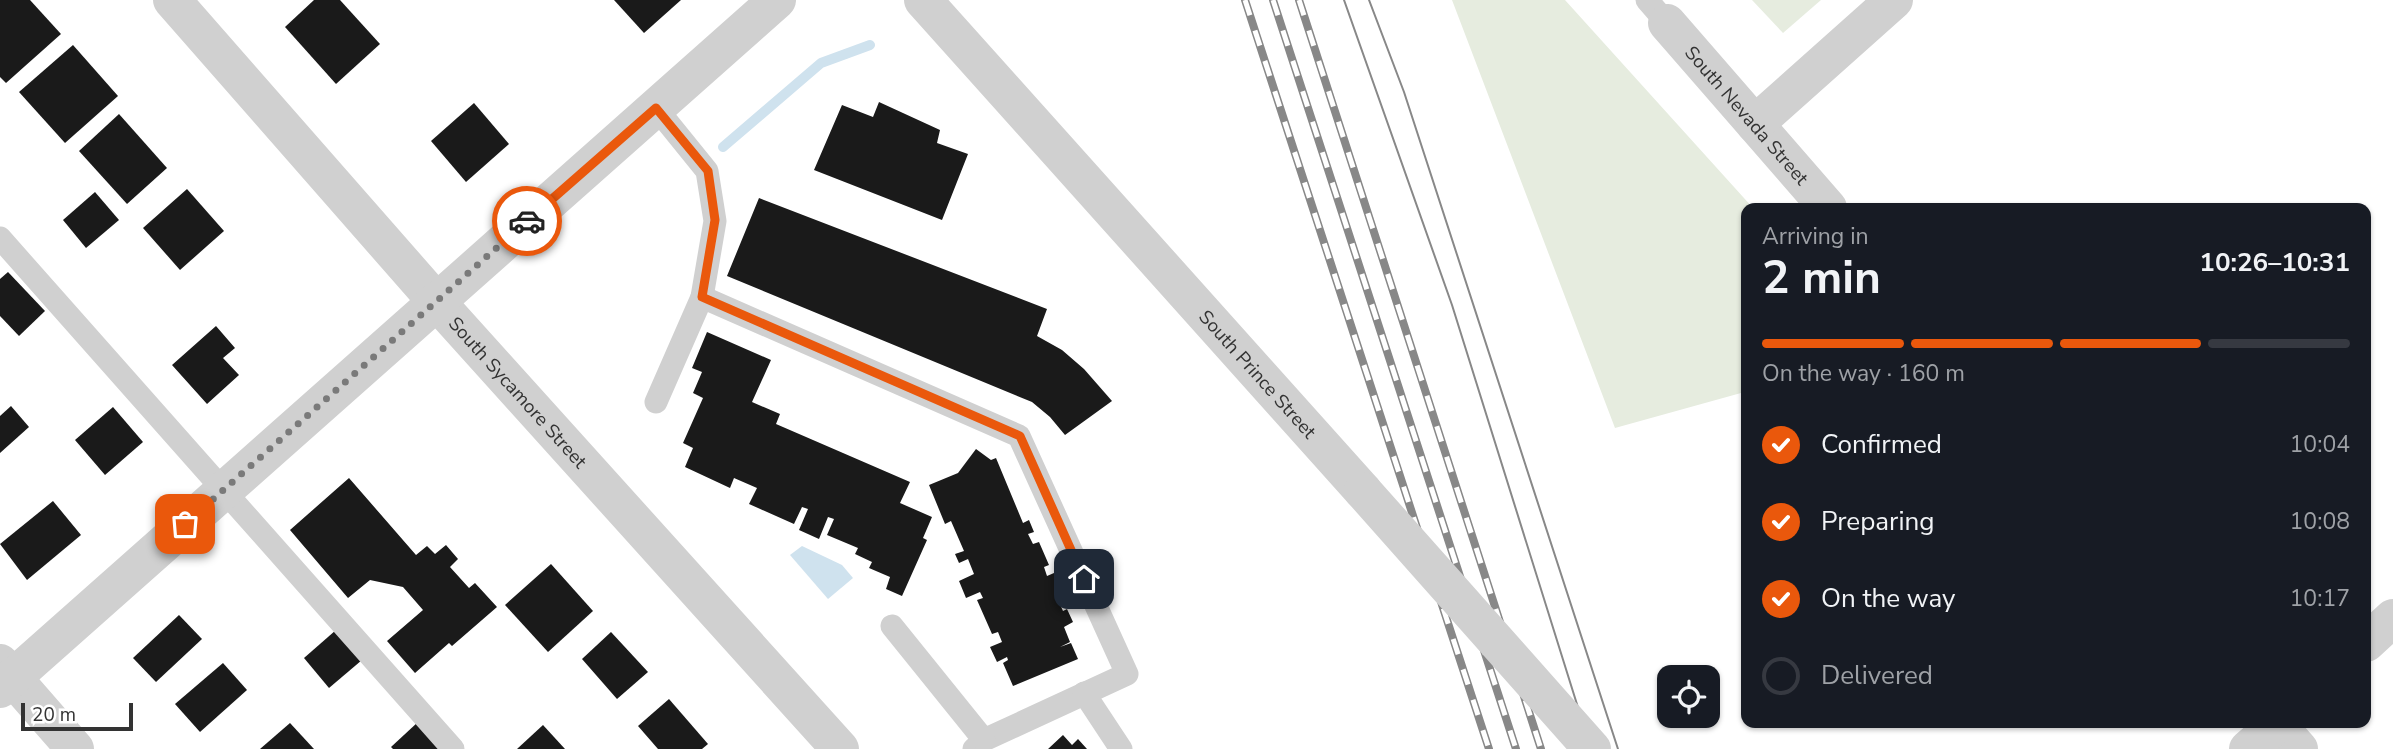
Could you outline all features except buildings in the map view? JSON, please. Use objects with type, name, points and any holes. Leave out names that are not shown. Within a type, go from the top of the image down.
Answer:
[{"type":"street","name":"South Sycamore Street","points":[[172,0],[436,301],[840,749]]},
{"type":"street","points":[[75,749],[4,677],[224,490],[778,0]]},
{"type":"street","name":"South Prince Street","points":[[923,0],[1592,749]]},
{"type":"street","points":[[1755,124],[1894,0]]},
{"type":"street","name":"South Nevada Street","points":[[1657,12],[1824,203]]},
{"type":"street","points":[[2371,638],[2393,618]]},
{"type":"street","points":[[2248,749],[2271,728]]},
{"type":"street","points":[[2281,728],[2299,749]]},
{"type":"lane","points":[[656,108],[708,171],[715,220],[702,297],[656,402]]},
{"type":"lane","points":[[0,238],[453,749]]},
{"type":"lane","points":[[702,297],[1020,436],[1127,674],[979,744],[892,626]]},
{"type":"lane","points":[[1084,693],[1121,749]]},
{"type":"shaded area","points":[[1452,0],[1565,0],[1748,203],[1741,203],[1741,393],[1615,428]]},
{"type":"shaded area","points":[[1752,0],[1821,0],[1783,33]]},
{"type":"water","points":[[802,546],[842,565],[853,578],[828,599],[790,555]]},
{"type":"waterway","points":[[723,147],[821,63],[870,45]]},
{"type":"tram line","points":[[1344,0],[1452,305],[1591,749]]},
{"type":"tram line","points":[[1369,0],[1404,92],[1618,749]]},
{"type":"railway","points":[[1245,0],[1489,749]]},
{"type":"railway","points":[[1273,0],[1516,749]]},
{"type":"railway","points":[[1299,0],[1541,749]]},
{"type":"way so far","points":[[185,524],[527,221]]},
{"type":"route","points":[[527,221],[656,108],[708,171],[715,220],[702,297],[1020,436],[1084,579]]}]
